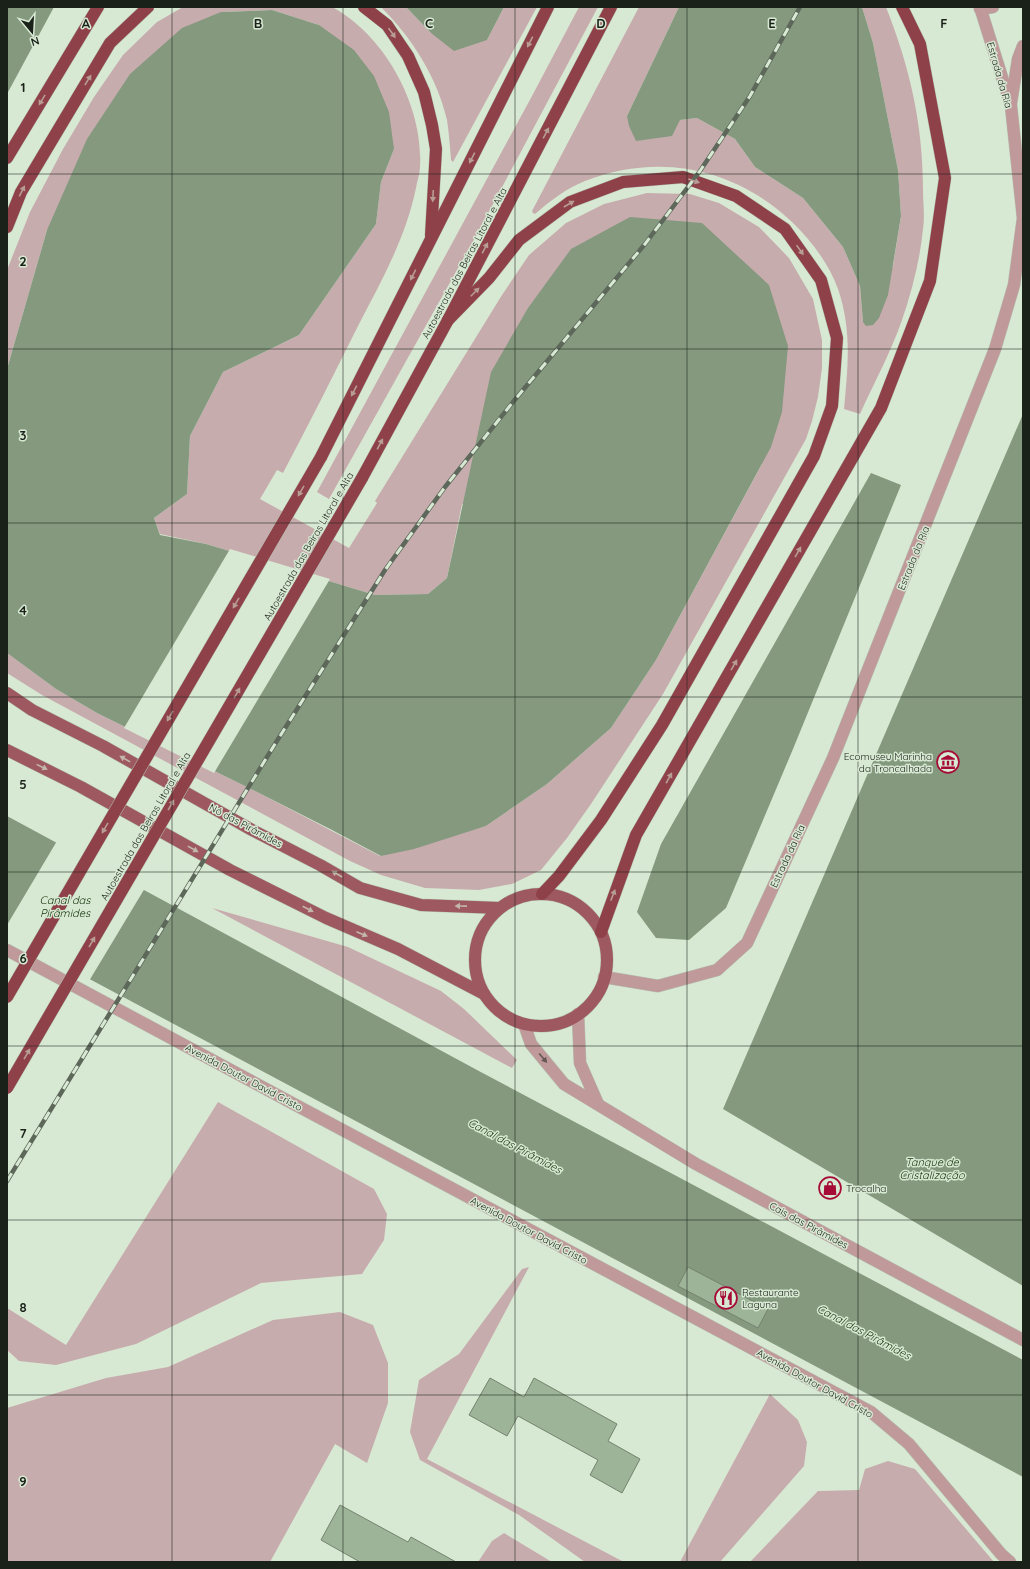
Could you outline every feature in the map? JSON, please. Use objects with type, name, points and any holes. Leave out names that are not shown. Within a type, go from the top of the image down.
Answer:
[{"type":"highway","points":[[7,158],[98,7]]},
{"type":"highway","points":[[7,227],[21,192],[110,43],[148,7]]},
{"type":"highway","points":[[364,7],[386,25],[408,56],[424,92],[436,149],[430,240]]},
{"type":"highway","points":[[7,997],[321,457],[548,7]]},
{"type":"highway","name":"Autoestrada das Beiras Litoral e Alta","points":[[7,1088],[362,478],[448,320],[611,7]]},
{"type":"highway","points":[[601,932],[636,835],[881,408],[930,281],[945,178],[920,44],[902,7]]},
{"type":"highway","points":[[448,320],[489,278],[519,240],[570,202],[623,182],[683,177],[736,196],[785,229],[821,280],[837,338],[832,406],[814,456],[662,725],[601,820],[559,876],[542,894]]},
{"type":"main road","name":"Nó das Pirâmides","points":[[7,693],[32,710],[103,746],[252,830],[320,864],[360,888],[421,905],[500,908]]},
{"type":"main road","points":[[7,750],[81,787],[230,870],[326,918],[398,949],[484,994]]},
{"type":"main road","points":[[542,894],[564,898],[584,909],[599,927],[601,932],[607,948],[607,972],[599,993],[584,1011],[566,1022],[545,1026],[524,1024],[505,1016],[489,1002],[478,984],[474,963],[477,942],[486,923],[500,908],[519,897],[542,894]]},
{"type":"street","points":[[981,8],[993,7]]},
{"type":"street","name":"Estrada da Ria","points":[[604,977],[658,986],[716,970],[747,943],[833,758],[995,349],[1014,285],[1023,218],[1010,106],[981,8]]},
{"type":"street","points":[[1010,106],[1018,59],[1023,46]]},
{"type":"street","name":"Avenida Doutor David Cristo","points":[[7,950],[415,1168],[530,1232],[871,1412],[909,1444],[1001,1554],[1010,1562]]},
{"type":"street","points":[[578,1014],[580,1064],[598,1104]]},
{"type":"street","name":"Cais das Pirâmides","points":[[524,1024],[531,1044],[564,1084],[696,1164],[1023,1340]]},
{"type":"shaded area","points":[[183,7],[332,7],[351,19],[369,35],[384,54],[408,97],[420,144],[420,170],[412,206],[400,241],[283,473],[277,470],[260,499],[349,548],[377,503],[375,501],[502,295],[529,255],[566,223],[604,204],[647,193],[690,194],[719,203],[759,227],[789,258],[813,299],[822,340],[822,368],[818,397],[806,439],[663,694],[591,804],[567,838],[541,870],[512,884],[479,890],[425,888],[381,875],[350,861],[42,695],[7,673],[7,653],[56,689],[97,713],[257,792],[380,856],[486,826],[547,784],[611,728],[656,660],[762,464],[462,504],[447,578],[428,594],[375,595],[206,544],[160,534],[154,518],[187,494],[190,436],[223,372],[299,335],[376,224],[381,182],[394,149],[319,25],[272,10],[221,12],[47,230],[7,369],[7,270],[30,212],[63,149],[94,97],[123,55],[157,22]]},
{"type":"shaded area","points":[[381,7],[406,7],[431,33],[487,40],[504,7],[537,7],[453,162],[451,160],[447,120],[437,89],[413,45]]},
{"type":"shaded area","points":[[579,7],[598,7],[476,236],[329,499],[317,492]]},
{"type":"shaded area","points":[[639,7],[679,7],[627,116],[680,120],[697,118],[735,139],[755,167],[803,198],[843,247],[860,286],[863,322],[893,266],[901,216],[898,170],[873,43],[862,7],[886,7],[902,52],[914,97],[918,119],[921,142],[924,224],[915,275],[898,332],[860,414],[844,409],[848,363],[847,334],[838,289],[830,271],[813,245],[792,222],[770,204],[746,189],[721,178],[695,170],[668,167],[641,168],[613,172],[585,181],[559,195],[535,214],[533,213],[532,211]]},
{"type":"shaded area","points":[[212,908],[348,947],[441,991],[464,1009],[517,1060],[512,1068]]},
{"type":"shaded area","points":[[218,1102],[374,1189],[387,1214],[384,1240],[362,1274],[261,1283],[136,1344],[56,1365],[19,1361],[7,1350],[7,1308],[66,1345]]},
{"type":"shaded area","points":[[529,1267],[427,1459],[624,1562],[585,1562],[519,1515],[420,1460],[410,1432],[419,1380],[459,1354],[522,1269]]},
{"type":"shaded area","points":[[340,1312],[373,1325],[388,1363],[388,1403],[367,1463],[335,1444],[270,1562],[7,1562],[7,1408],[106,1378],[168,1367],[273,1320]]},
{"type":"shaded area","points":[[770,1394],[798,1420],[807,1442],[804,1466],[720,1562],[680,1562]]},
{"type":"shaded area","points":[[888,1461],[915,1469],[994,1562],[750,1562],[818,1491],[859,1490],[865,1469]]},
{"type":"shaded area","points":[[504,1533],[552,1562],[478,1562],[492,1541]]},
{"type":"water","points":[[7,7],[54,7],[7,94]]},
{"type":"water","points":[[406,7],[504,7],[487,40],[454,51],[431,33]]},
{"type":"water","points":[[679,7],[862,7],[873,43],[898,170],[901,216],[888,295],[879,318],[873,325],[866,326],[863,322],[860,286],[843,247],[803,198],[755,167],[735,139],[697,118],[680,120],[672,136],[636,141],[629,126],[627,116]]},
{"type":"water","points":[[272,10],[319,25],[354,50],[374,76],[389,112],[394,149],[381,182],[376,224],[299,335],[223,372],[190,436],[187,494],[154,518],[160,535],[206,544],[375,595],[428,594],[447,578],[491,372],[528,308],[571,249],[630,217],[702,223],[769,285],[788,346],[782,412],[771,447],[656,660],[611,728],[547,784],[486,826],[414,849],[381,856],[257,792],[97,713],[56,689],[7,653],[7,369],[47,230],[87,139],[130,74],[182,28],[221,12]]},
{"type":"water","name":"Ecomuseu Marinha da Troncalhada","points":[[1023,414],[1023,1286],[723,1109]]},
{"type":"water","points":[[871,473],[901,485],[726,908],[689,940],[656,938],[637,912],[661,844]]},
{"type":"water","name":"Canal das Pirâmides","points":[[7,816],[477,1070],[1023,1360],[1023,1477],[7,935]]},
{"type":"pier","points":[[230,549],[330,579],[214,773],[124,728]]},
{"type":"pier","points":[[57,841],[145,888],[89,981],[7,937],[7,925]]},
{"type":"building","points":[[688,1267],[768,1309],[758,1328],[678,1286]]},
{"type":"building","points":[[490,1378],[524,1397],[534,1378],[617,1424],[608,1441],[640,1459],[622,1493],[590,1475],[598,1460],[518,1416],[507,1436],[469,1415]]},
{"type":"building","points":[[340,1505],[408,1542],[411,1537],[456,1562],[360,1562],[321,1540]]},
{"type":"railway","points":[[7,1181],[275,744],[385,570],[445,487],[513,402],[645,244],[700,171],[750,96],[800,7]]},
{"type":"place","name":"Ecomuseu Marinha da Troncalhada","points":[[948,762]]},
{"type":"place","name":"Trocalha","points":[[830,1188]]},
{"type":"place","name":"Restaurante Laguna","points":[[726,1298]]},
{"type":"water label","name":"Tanque de Cristalização","points":[[932,1168]]}]
